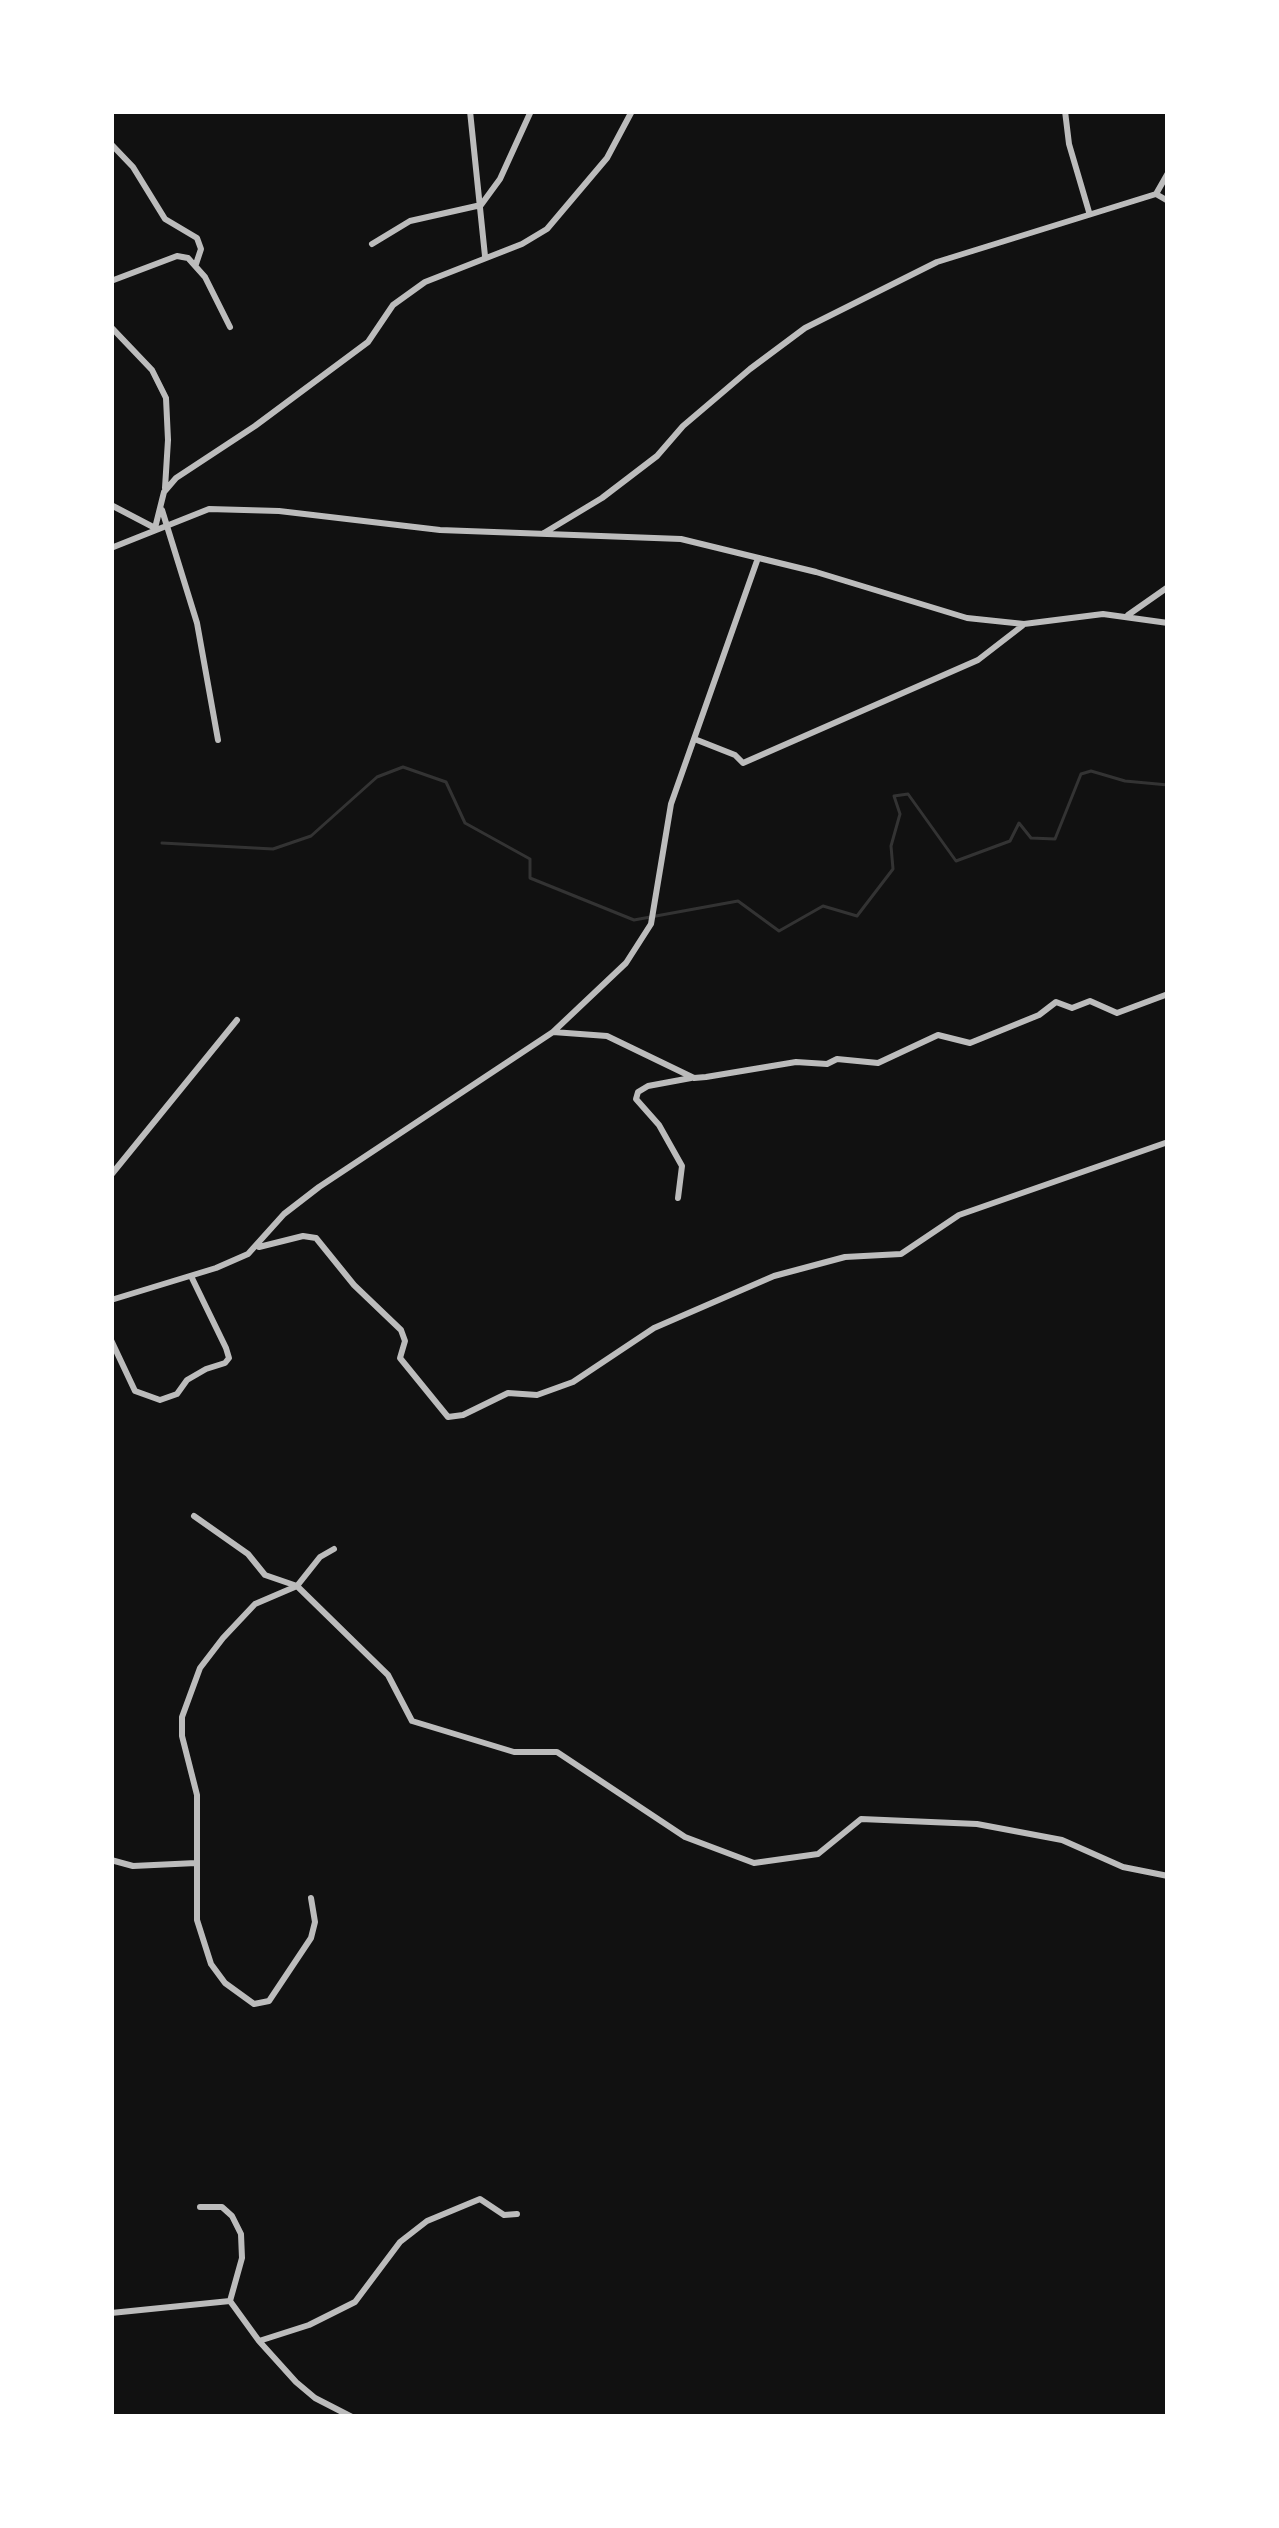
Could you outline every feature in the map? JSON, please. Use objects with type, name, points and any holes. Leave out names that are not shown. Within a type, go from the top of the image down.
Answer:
[{"type":"street","points":[[470,111],[484,256]]},
{"type":"street","points":[[372,244],[410,221],[481,205],[500,179],[531,111]]},
{"type":"street","points":[[164,492],[176,478],[368,342],[393,305],[425,282],[522,244],[564,212],[607,158],[632,111]]},
{"type":"street","points":[[1065,111],[1069,144],[1089,213]]},
{"type":"street","points":[[111,144],[134,167],[165,219],[197,238],[201,248],[196,264]]},
{"type":"street","points":[[544,533],[602,498],[657,456],[716,398],[805,328],[937,262],[1156,194],[1168,173]]},
{"type":"street","points":[[1156,194],[1168,201]]},
{"type":"street","points":[[111,281],[177,256],[196,264],[230,327]]},
{"type":"street","points":[[111,327],[152,370],[166,398],[169,440],[155,528]]},
{"type":"street","points":[[111,505],[155,528]]},
{"type":"street","points":[[160,507],[197,623],[218,740]]},
{"type":"street","points":[[111,548],[209,509],[278,511],[440,530],[682,539],[968,618],[1024,624],[1103,614],[1168,623]]},
{"type":"street","points":[[259,1246],[284,1214],[319,1187],[553,1032],[626,963],[651,924],[671,804],[758,558]]},
{"type":"street","points":[[1128,615],[1168,587]]},
{"type":"street","points":[[695,739],[735,755],[743,764],[978,660],[1024,624]]},
{"type":"street","points":[[678,1198],[682,1166],[659,1125],[636,1099],[648,1086],[796,1062],[878,1063],[938,1035],[970,1043],[1039,1015],[1056,1002],[1072,1008],[1090,1000],[1117,1013],[1168,994]]},
{"type":"street","points":[[111,1175],[237,1021]]},
{"type":"street","points":[[553,1032],[607,1036],[694,1078]]},
{"type":"street","points":[[111,1300],[232,1262],[259,1246],[303,1236],[316,1238],[377,1310],[401,1330],[405,1341],[400,1358],[448,1417],[464,1415],[508,1393],[537,1395],[573,1382],[654,1328],[775,1276],[845,1257],[901,1255],[959,1215],[1168,1142]]},
{"type":"street","points":[[111,1340],[135,1391],[160,1400],[177,1394],[187,1380],[206,1369],[225,1363],[229,1358],[226,1348],[191,1276]]},
{"type":"street","points":[[194,1516],[248,1554],[265,1575],[297,1586],[388,1675],[412,1721],[514,1752],[557,1752],[685,1837],[754,1864],[818,1854],[861,1819],[977,1824],[1062,1840],[1124,1867],[1168,1876]]},
{"type":"street","points":[[311,1898],[311,1938],[269,2001],[254,2004],[225,1983],[211,1964],[197,1920],[197,1796],[182,1718],[200,1668],[255,1604],[297,1586],[320,1557],[334,1549]]},
{"type":"street","points":[[113,1864],[196,1863]]},
{"type":"street","points":[[259,2341],[310,2325],[355,2302],[400,2242],[427,2221],[480,2199],[504,2215],[518,2214]]},
{"type":"street","points":[[200,2207],[222,2207],[241,2234],[242,2258],[230,2301]]},
{"type":"street","points":[[111,2313],[230,2301]]},
{"type":"street","points":[[230,2301],[296,2382],[352,2417]]},
{"type":"waterway","points":[[162,843],[273,849],[311,836],[377,777],[403,767],[446,782],[465,823],[530,859],[530,878],[634,920],[738,901],[779,931],[823,906],[857,916],[893,869],[891,846],[900,814],[894,796],[908,794],[956,861],[1010,841],[1019,823],[1031,838],[1055,839],[1081,774],[1091,771],[1125,781],[1168,785]]}]
